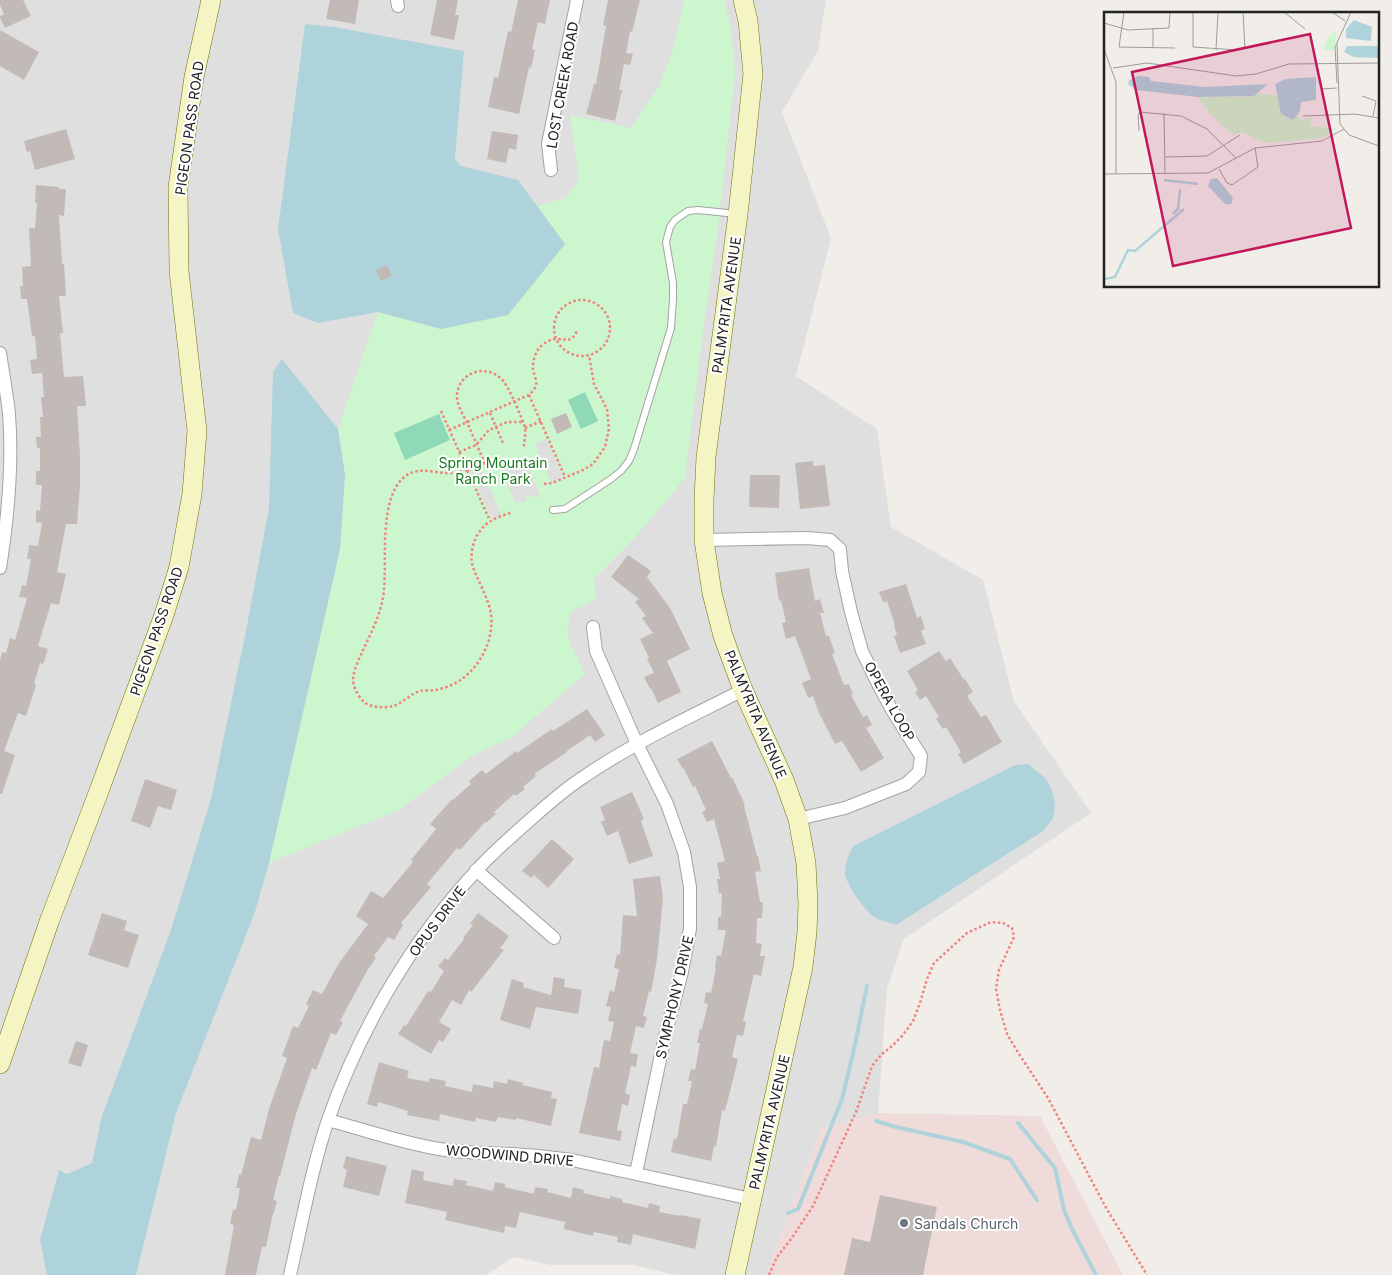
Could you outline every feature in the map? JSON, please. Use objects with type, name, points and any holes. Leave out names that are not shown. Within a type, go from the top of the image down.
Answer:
[{"type":"street","name":"PIGEON PASS ROAD","points":[[0,1064],[49,922],[164,615],[179,567],[192,494],[197,431],[179,272],[178,187],[194,77],[211,0]]},
{"type":"street","name":"LOST CREEK ROAD","points":[[551,170],[548,144],[577,0]]},
{"type":"street","name":"PALMYRITA AVENUE","points":[[735,1275],[788,1039],[805,950],[808,904],[806,863],[798,819],[784,780],[743,690],[723,636],[711,586],[704,540],[706,457],[738,214],[753,74],[751,43],[743,0]]},
{"type":"street","points":[[0,353],[9,415],[5,464],[6,524],[0,568]]},
{"type":"street","name":"OPERA LOOP","points":[[704,540],[807,538],[830,540],[840,550],[842,571],[862,651],[892,710],[921,756],[919,772],[906,784],[845,808],[798,819]]},
{"type":"street","name":"SYMPHONY DRIVE","points":[[593,627],[596,651],[637,744],[667,804],[684,852],[690,887],[690,929],[682,972],[636,1174]]},
{"type":"street","name":"OPUS DRIVE","points":[[290,1275],[313,1168],[328,1120],[349,1066],[378,1008],[412,951],[440,914],[476,870],[503,844],[549,803],[584,776],[637,744],[743,690]]},
{"type":"street","points":[[476,870],[554,938]]},
{"type":"street","name":"WOODWIND DRIVE","points":[[328,1120],[404,1142],[438,1149],[550,1157],[751,1199]]},
{"type":"lane","points":[[552,510],[565,509],[611,479],[629,461],[634,449],[671,328],[673,283],[666,242],[670,226],[688,211],[698,210],[738,214]]},
{"type":"path","points":[[582,299],[597,304],[603,309],[610,324],[603,346],[589,355],[581,356],[566,351],[556,338],[554,323],[556,315],[567,303],[574,300],[582,299]]},
{"type":"path","points":[[449,430],[529,395],[536,384],[533,368],[535,354],[539,348],[556,338],[567,341],[572,339],[577,331]]},
{"type":"path","points":[[544,484],[552,483],[593,464],[605,447],[608,429],[607,409],[594,384],[589,355]]},
{"type":"path","points":[[484,464],[457,398],[464,378],[477,371],[493,374],[504,382],[525,428],[524,447]]},
{"type":"path","points":[[529,395],[565,477]]},
{"type":"path","points":[[441,411],[490,521]]},
{"type":"path","points":[[490,412],[502,444]]},
{"type":"path","points":[[525,428],[540,421]]},
{"type":"path","points":[[459,452],[476,445],[489,430],[507,422],[522,422]]},
{"type":"path","points":[[491,462],[451,473],[421,471],[408,474],[393,492],[385,532],[384,592],[381,608],[355,670],[353,680],[356,690],[366,704],[374,707],[394,706],[421,691],[436,690],[448,686],[461,680],[472,671],[486,648],[492,621],[490,608],[472,565],[471,553],[474,541],[480,531],[490,521],[512,512]]},
{"type":"path","points":[[769,1275],[777,1257],[813,1206],[856,1112],[872,1066],[903,1035],[913,1021],[934,963],[968,933],[991,922],[1003,923],[1012,928],[1014,937],[999,970],[996,988],[1007,1034],[1048,1098],[1105,1206],[1147,1275]]},
{"type":"shaded area","points":[[0,0],[826,0],[818,51],[782,112],[831,238],[796,376],[877,429],[891,527],[983,580],[1014,701],[1091,813],[904,939],[887,988],[878,1113],[821,1129],[766,1275],[676,1275],[634,1265],[551,1265],[514,1257],[486,1275],[0,1275]]},
{"type":"shaded area","points":[[546,439],[563,478],[552,483],[535,444]]},
{"type":"shaded area","points":[[516,466],[528,466],[541,497],[525,496],[526,502],[515,502],[501,470],[517,469]]},
{"type":"shaded area","points":[[481,468],[502,516],[492,520],[471,472]]},
{"type":"shaded area","points":[[878,1113],[1040,1116],[1123,1275],[766,1275],[821,1129]]},
{"type":"green space","name":"Spring Mountain Ranch Park","points":[[684,0],[724,0],[731,28],[735,73],[718,228],[685,478],[638,534],[594,579],[596,599],[572,611],[567,626],[568,639],[585,674],[512,737],[472,756],[399,810],[269,863],[340,549],[345,475],[338,429],[378,312],[441,329],[565,244],[537,206],[566,198],[579,179],[570,115],[631,128],[659,86],[674,47]]},
{"type":"green space","points":[[585,392],[598,421],[581,429],[568,400]]},
{"type":"green space","points":[[439,414],[450,440],[405,460],[394,433]]},
{"type":"water","points":[[305,24],[334,27],[464,51],[455,159],[461,166],[518,180],[565,244],[508,315],[441,329],[378,312],[318,323],[293,313],[278,229]]},
{"type":"water","points":[[282,359],[338,429],[345,475],[340,549],[269,863],[255,912],[176,1113],[136,1275],[47,1275],[40,1240],[59,1170],[67,1174],[92,1163],[101,1119],[171,930],[211,799],[269,508],[273,372]]},
{"type":"water","points":[[1028,764],[1045,778],[1052,790],[1055,805],[1053,818],[1043,831],[896,925],[875,918],[869,913],[852,890],[846,878],[846,862],[853,846],[1015,765]]},
{"type":"building","points":[[0,0],[23,0],[31,16],[5,28],[0,18],[4,14]]},
{"type":"building","points":[[330,0],[359,0],[355,24],[326,19]]},
{"type":"building","points":[[437,0],[458,0],[455,15],[459,15],[454,40],[430,35]]},
{"type":"building","points":[[518,0],[550,0],[545,24],[538,22],[532,49],[535,50],[531,68],[529,67],[519,114],[488,107],[494,77],[498,78],[508,31],[511,32]]},
{"type":"building","points":[[608,0],[640,0],[632,32],[630,31],[626,53],[633,54],[630,65],[624,64],[619,90],[622,90],[615,121],[586,114],[594,84],[596,84],[606,26],[603,25]]},
{"type":"building","points":[[0,30],[39,52],[24,80],[0,66]]},
{"type":"building","points":[[66,129],[75,159],[35,170],[30,151],[27,152],[24,141]]},
{"type":"building","points":[[492,131],[518,135],[516,150],[509,148],[506,163],[487,159]]},
{"type":"building","points":[[36,185],[66,189],[64,216],[59,215],[66,296],[59,296],[63,333],[60,333],[64,377],[83,376],[86,406],[77,406],[80,486],[77,524],[66,524],[57,572],[66,574],[59,605],[51,603],[38,646],[48,649],[43,664],[40,663],[34,684],[36,685],[26,716],[18,713],[4,751],[15,755],[2,794],[0,794],[0,661],[2,652],[6,653],[10,638],[15,640],[27,598],[19,597],[22,585],[26,586],[31,559],[27,559],[29,545],[38,546],[42,523],[36,522],[36,510],[40,511],[42,485],[36,485],[36,471],[40,471],[40,448],[37,448],[36,437],[41,437],[40,417],[43,417],[41,397],[44,397],[42,373],[32,374],[30,360],[37,359],[35,336],[32,336],[27,299],[21,299],[20,286],[23,286],[22,267],[31,266],[29,228],[35,228]]},
{"type":"building","points":[[387,265],[392,276],[381,281],[376,270]]},
{"type":"building","points":[[566,413],[572,427],[557,434],[551,419]]},
{"type":"building","points":[[813,461],[813,466],[825,465],[830,506],[800,509],[795,463]]},
{"type":"building","points":[[750,475],[780,475],[779,508],[749,507]]},
{"type":"building","points":[[628,555],[651,571],[647,577],[670,608],[690,649],[667,661],[681,692],[658,703],[644,677],[654,673],[640,639],[653,633],[642,618],[646,616],[635,602],[639,599],[611,577]]},
{"type":"building","points":[[809,568],[815,601],[820,599],[824,613],[820,613],[826,636],[829,636],[835,653],[832,654],[844,685],[849,684],[853,695],[851,695],[863,717],[867,715],[872,725],[866,728],[884,758],[861,772],[842,741],[835,744],[819,713],[813,696],[808,698],[802,683],[811,679],[795,636],[786,639],[782,623],[786,622],[781,600],[779,601],[775,573]]},
{"type":"building","points":[[906,584],[917,618],[921,616],[925,629],[921,631],[926,644],[900,653],[894,636],[897,635],[895,625],[887,601],[883,602],[879,592]]},
{"type":"building","points":[[939,651],[946,661],[950,658],[965,679],[973,692],[967,696],[981,717],[986,715],[1002,742],[964,764],[958,754],[961,752],[946,727],[943,729],[936,719],[939,717],[926,696],[920,700],[915,692],[918,690],[907,671]]},
{"type":"building","points":[[587,709],[605,735],[595,742],[590,735],[534,774],[536,776],[523,787],[525,789],[516,796],[514,794],[494,812],[496,814],[485,822],[460,850],[457,848],[427,884],[431,887],[401,923],[403,925],[394,940],[388,937],[374,956],[376,958],[340,1021],[343,1022],[336,1035],[331,1033],[316,1070],[312,1068],[296,1114],[279,1176],[273,1200],[277,1201],[266,1247],[262,1247],[256,1275],[225,1275],[234,1225],[230,1224],[233,1209],[236,1210],[240,1188],[236,1188],[239,1174],[241,1175],[251,1137],[261,1140],[270,1106],[287,1058],[282,1056],[293,1026],[298,1028],[309,1006],[306,1004],[313,990],[322,994],[339,963],[368,924],[356,916],[371,891],[383,898],[413,862],[411,860],[436,829],[430,824],[452,799],[471,784],[469,781],[482,770],[486,774],[516,751],[517,753],[552,729],[553,731]]},
{"type":"building","points":[[712,741],[745,805],[758,856],[761,871],[755,872],[760,902],[763,902],[762,918],[757,918],[756,943],[762,944],[760,956],[765,956],[761,976],[754,974],[743,1021],[746,1022],[743,1036],[737,1035],[732,1057],[738,1059],[725,1111],[722,1110],[716,1147],[714,1146],[711,1161],[671,1152],[674,1138],[677,1139],[683,1104],[687,1104],[692,1081],[688,1081],[691,1069],[695,1070],[700,1043],[697,1043],[708,1004],[704,1003],[706,992],[711,993],[717,955],[721,956],[726,930],[718,930],[718,917],[721,917],[722,893],[719,894],[717,879],[720,879],[717,863],[725,861],[714,819],[707,822],[702,812],[706,810],[695,786],[693,787],[677,759]]},
{"type":"building","points":[[145,779],[177,790],[171,810],[158,806],[150,828],[131,821]]},
{"type":"building","points":[[632,792],[644,819],[641,821],[653,856],[629,864],[618,831],[607,836],[601,822],[605,820],[600,807]]},
{"type":"building","points":[[552,839],[574,859],[548,888],[534,875],[531,878],[522,871]]},
{"type":"building","points":[[660,876],[663,898],[657,959],[651,992],[649,991],[643,1016],[647,1017],[644,1028],[636,1026],[630,1053],[638,1054],[636,1067],[631,1066],[625,1093],[630,1095],[628,1106],[622,1104],[617,1130],[622,1131],[620,1141],[579,1133],[594,1067],[599,1068],[604,1040],[610,1041],[614,1022],[608,1021],[611,1007],[606,1006],[610,990],[614,992],[619,969],[614,968],[617,954],[620,955],[623,915],[637,916],[633,879]]},
{"type":"building","points":[[102,913],[127,921],[124,930],[139,935],[128,968],[88,955]]},
{"type":"building","points":[[478,913],[509,936],[500,948],[504,950],[471,992],[469,990],[461,1005],[452,1000],[439,1022],[451,1029],[443,1042],[439,1040],[431,1054],[398,1034],[404,1025],[406,1026],[428,991],[431,992],[444,971],[438,966],[445,958],[448,960],[464,939],[473,925],[470,924]]},
{"type":"building","points":[[554,977],[565,979],[564,987],[582,990],[578,1014],[536,1007],[530,1029],[500,1020],[512,979],[524,983],[523,987],[551,995]]},
{"type":"building","points":[[76,1041],[88,1045],[81,1067],[68,1063]]},
{"type":"building","points":[[379,1062],[409,1071],[407,1078],[429,1082],[429,1078],[446,1081],[445,1086],[472,1092],[473,1084],[493,1088],[494,1081],[507,1084],[508,1079],[523,1083],[523,1085],[552,1092],[551,1098],[557,1099],[551,1126],[516,1118],[516,1120],[498,1117],[496,1122],[476,1118],[475,1122],[440,1114],[439,1121],[407,1115],[408,1111],[378,1102],[377,1107],[367,1104]]},
{"type":"building","points":[[346,1156],[387,1166],[379,1196],[343,1187],[347,1170],[343,1168]]},
{"type":"building","points":[[412,1169],[424,1172],[423,1180],[453,1186],[454,1179],[467,1181],[466,1185],[493,1191],[495,1182],[505,1184],[505,1187],[534,1194],[535,1187],[548,1189],[547,1192],[571,1198],[573,1187],[584,1190],[583,1193],[610,1199],[610,1196],[622,1199],[622,1202],[648,1208],[649,1203],[660,1206],[659,1212],[701,1219],[695,1249],[633,1234],[631,1245],[617,1242],[618,1237],[594,1232],[593,1236],[564,1229],[565,1222],[520,1212],[516,1228],[505,1226],[504,1233],[445,1220],[447,1212],[405,1203]]},
{"type":"building","name":"Sandals Church","points":[[880,1195],[937,1207],[923,1275],[844,1275],[852,1238],[870,1242]]},
{"type":"waterway","points":[[788,1213],[798,1209],[842,1099],[867,986]]},
{"type":"waterway","points":[[876,1121],[963,1142],[1010,1159],[1037,1200]]},
{"type":"waterway","points":[[1018,1123],[1055,1168],[1064,1210],[1096,1275]]},
{"type":"place","name":"Sandals Church","points":[[904,1223]]}]
